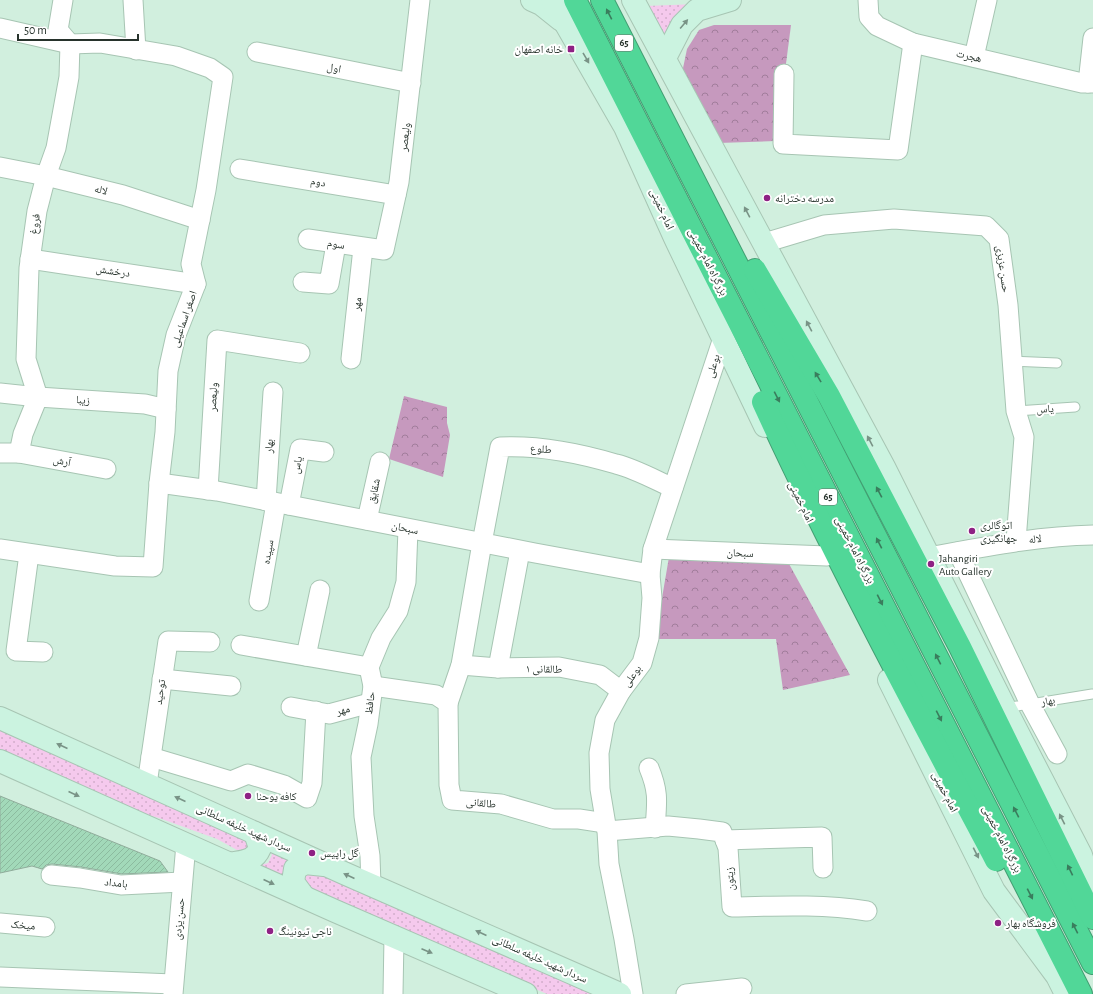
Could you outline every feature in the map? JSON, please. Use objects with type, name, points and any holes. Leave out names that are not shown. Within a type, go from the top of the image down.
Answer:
[{"type":"highway","name":"بزرگراه امام خمینی","points":[[575,0],[1081,994]]},
{"type":"highway","name":"65","points":[[602,0],[1093,963]]},
{"type":"highway","points":[[646,86],[829,396],[960,647],[1093,918]]},
{"type":"highway","points":[[631,110],[787,454],[896,670],[1061,985]]},
{"type":"main road","points":[[532,0],[541,4],[568,27]]},
{"type":"main road","name":"امام خمینی","points":[[552,0],[625,127],[722,338],[827,556],[994,891],[1061,985]]},
{"type":"main road","points":[[633,0],[884,467],[1005,708],[1081,855],[1093,894]]},
{"type":"main road","points":[[665,58],[682,25],[697,10],[730,0]]},
{"type":"main road","name":"سردار شهید خلیفه سلطانی","points":[[0,718],[327,866],[620,994]]},
{"type":"main road","points":[[0,761],[394,937],[526,994]]},
{"type":"main road","points":[[230,864],[247,861],[256,856],[260,848],[255,833]]},
{"type":"main road","points":[[304,897],[293,882],[295,869],[305,863],[327,866]]},
{"type":"street","points":[[63,0],[58,30],[70,44]]},
{"type":"street","points":[[134,0],[136,50]]},
{"type":"street","name":"ولیعصر","points":[[363,248],[384,250],[396,195],[411,83],[420,0]]},
{"type":"street","name":"هجرت","points":[[868,0],[869,17],[877,26],[913,43],[1090,83]]},
{"type":"street","points":[[974,57],[987,0]]},
{"type":"street","name":"اصغر اسماعیلی","points":[[0,28],[70,44],[100,42],[136,50],[176,56],[210,68],[222,77],[207,182],[191,264],[196,284],[176,335],[168,371],[165,432],[159,483],[153,567],[115,566],[0,549]]},
{"type":"street","points":[[1090,83],[1093,38]]},
{"type":"street","points":[[784,74],[783,144],[898,150],[913,43]]},
{"type":"street","name":"فروغ","points":[[38,397],[26,359],[30,259],[37,211],[46,176],[56,148],[69,77],[70,44]]},
{"type":"street","name":"اول","points":[[257,52],[411,83]]},
{"type":"street","name":"لاله","points":[[0,167],[46,176],[123,195],[200,220]]},
{"type":"street","name":"دوم","points":[[240,169],[396,195]]},
{"type":"street","name":"حسن عزیزی","points":[[764,243],[824,225],[894,219],[986,226],[999,239],[1008,305],[1016,411],[1024,437],[1016,541]]},
{"type":"street","name":"سوم","points":[[308,239],[363,248]]},
{"type":"street","points":[[303,282],[329,284],[336,244]]},
{"type":"street","name":"مهر","points":[[351,359],[363,248]]},
{"type":"street","name":"درخشش","points":[[30,259],[196,284]]},
{"type":"street","name":"بوعلی","points":[[632,994],[624,939],[609,864],[606,827],[600,790],[599,753],[605,720],[621,691],[642,663],[649,638],[652,598],[650,574],[653,549],[722,338]]},
{"type":"street","name":"ولیعصر","points":[[208,490],[217,340],[300,353]]},
{"type":"street","name":"زیبا","points":[[0,392],[38,397],[145,404],[166,409]]},
{"type":"street","name":"بهار","points":[[273,392],[277,503]]},
{"type":"street","points":[[19,453],[23,434],[38,397]]},
{"type":"street","name":"طلوع","points":[[482,543],[500,447],[513,446],[561,451],[617,464],[673,488]]},
{"type":"street","name":"یاس","points":[[277,503],[300,450],[324,452]]},
{"type":"street","name":"آرش","points":[[0,453],[19,453],[106,469]]},
{"type":"street","name":"شقایق","points":[[368,520],[380,462]]},
{"type":"street","name":"سبحان","points":[[159,483],[208,490],[368,520],[520,551],[650,574]]},
{"type":"street","name":"سپیده","points":[[259,601],[277,503]]},
{"type":"street","points":[[241,645],[369,667],[381,638],[398,611],[406,582],[408,529]]},
{"type":"street","name":"لاله","points":[[929,557],[1016,541],[1069,535],[1093,535]]},
{"type":"street","name":"طالقانی","points":[[482,543],[461,664],[448,703],[449,778],[452,800],[501,804],[553,820],[579,819],[606,827]]},
{"type":"street","name":"سبحان","points":[[653,549],[827,556]]},
{"type":"street","points":[[498,668],[520,551]]},
{"type":"street","points":[[958,552],[1030,704],[1056,754]]},
{"type":"street","points":[[29,554],[16,651],[43,652]]},
{"type":"street","points":[[306,656],[320,590]]},
{"type":"street","name":"توحید","points":[[147,784],[168,642],[210,642]]},
{"type":"street","name":"طالقانی ۱","points":[[461,664],[498,668],[559,667],[600,676],[621,691]]},
{"type":"street","name":"حافظ","points":[[369,667],[372,694],[368,724],[361,757],[364,816],[370,856],[371,885]]},
{"type":"street","points":[[162,679],[232,686]]},
{"type":"street","points":[[372,694],[436,695],[448,703]]},
{"type":"street","name":"مهر","points":[[291,707],[329,714],[372,694]]},
{"type":"street","points":[[151,757],[231,781],[248,774],[284,785],[307,798],[312,783],[316,712]]},
{"type":"street","points":[[650,768],[656,784],[656,828]]},
{"type":"street","points":[[606,827],[656,828],[668,826],[699,828],[722,832],[725,840],[822,837],[823,868]]},
{"type":"street","name":"زیتون","points":[[725,840],[728,848],[732,907],[805,906],[838,907],[867,911]]},
{"type":"street","name":"حسن یزدی","points":[[173,989],[186,844]]},
{"type":"street","name":"بامداد","points":[[51,876],[80,878],[121,885],[182,882]]},
{"type":"street","name":"میخک","points":[[0,923],[45,927]]},
{"type":"street","points":[[393,994],[394,937]]},
{"type":"street","points":[[0,977],[173,989]]},
{"type":"street","points":[[686,994],[742,988]]},
{"type":"lane","points":[[1012,362],[1058,363]]},
{"type":"lane","name":"یاس","points":[[1016,411],[1075,407]]},
{"type":"lane","name":"بهار","points":[[1005,708],[1092,694]]},
{"type":"shaded area","points":[[697,4],[671,22],[663,42],[646,6]]},
{"type":"shaded area","points":[[0,726],[246,836],[251,844],[247,849],[237,850],[217,839],[159,818],[124,809],[0,752]]},
{"type":"shaded area","points":[[268,844],[299,861],[286,880],[257,866],[268,863],[272,855]]},
{"type":"shaded area","points":[[310,870],[330,877],[605,994],[547,994],[307,889],[303,878]]},
{"type":"green space","points":[[714,25],[791,25],[776,141],[718,143],[682,73],[687,49],[699,30]]},
{"type":"green space","points":[[404,396],[447,407],[447,423],[450,435],[443,477],[389,459]]},
{"type":"green space","points":[[669,557],[788,562],[850,675],[783,690],[776,639],[655,639]]},
{"type":"building","points":[[0,796],[160,861],[168,872],[122,874],[52,864],[46,865],[42,869],[32,866],[0,873]]},
{"type":"place","name":"خانه اصفهان","points":[[571,49]]},
{"type":"place","name":"مدرسه دخترانه","points":[[767,198]]},
{"type":"place","name":"اتوگالری جهانگیری","points":[[972,531]]},
{"type":"place","name":"Jahangiri Auto Gallery","points":[[931,564]]},
{"type":"place","name":"کافه یوحنا","points":[[248,796]]},
{"type":"place","name":"گل راپیس","points":[[312,853]]},
{"type":"place","name":"فروشگاه بهار","points":[[998,923]]},
{"type":"place","name":"ناجی‌ تیونینگ","points":[[270,931]]}]
